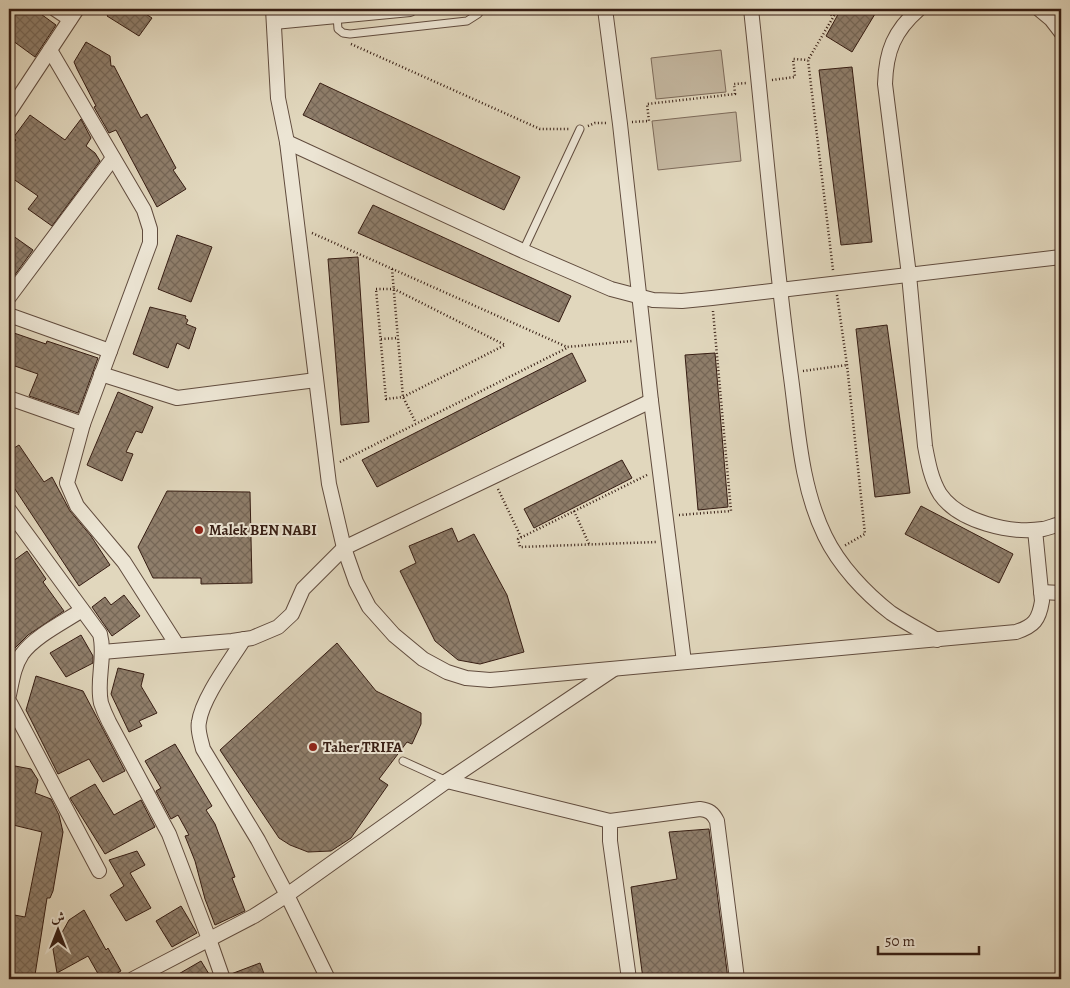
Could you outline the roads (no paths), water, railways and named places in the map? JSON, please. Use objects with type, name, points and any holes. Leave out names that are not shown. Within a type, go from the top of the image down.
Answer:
[{"type":"street","points":[[9,112],[74,14],[55,9]]},
{"type":"street","points":[[410,9],[337,16],[274,15],[278,98],[287,142],[329,484],[344,548],[356,582],[369,606],[394,635],[423,659],[447,672],[466,678],[490,680],[1016,632],[1031,626],[1037,618],[1042,601],[1035,530]]},
{"type":"street","points":[[605,9],[645,340],[650,401],[684,662]]},
{"type":"street","points":[[751,9],[779,290],[804,475],[813,507],[825,537],[834,552],[862,587],[891,612],[937,640]]},
{"type":"street","points":[[919,9],[900,29],[890,49],[885,65],[885,84],[909,275],[925,446],[930,472],[941,494],[954,508],[980,522],[1018,531],[1044,529],[1061,524]]},
{"type":"street","points":[[1040,9],[1061,32]]},
{"type":"street","points":[[50,50],[144,210],[150,229],[150,243],[83,424],[67,484],[77,506],[124,562],[177,645]]},
{"type":"street","points":[[287,142],[523,251],[611,289],[640,298],[667,301],[712,298],[1061,257]]},
{"type":"street","points":[[9,297],[113,158]]},
{"type":"street","points":[[9,315],[110,352]]},
{"type":"street","points":[[102,374],[176,398],[316,380]]},
{"type":"street","points":[[9,398],[83,424]]},
{"type":"street","points":[[102,652],[244,639],[266,633],[278,627],[292,614],[303,589],[344,548],[650,401]]},
{"type":"street","points":[[9,510],[100,634],[103,645],[100,683],[101,703],[109,722],[169,834],[223,979]]},
{"type":"street","points":[[1041,592],[1061,593]]},
{"type":"street","points":[[9,695],[13,674],[22,655],[32,643],[82,610]]},
{"type":"street","points":[[244,639],[202,710],[198,722],[199,735],[203,749],[258,840],[328,979]]},
{"type":"street","points":[[133,979],[254,916],[287,895],[447,781],[615,669]]},
{"type":"street","points":[[9,702],[99,870]]},
{"type":"street","points":[[447,781],[610,821],[700,809],[708,810],[717,821],[737,979]]},
{"type":"street","points":[[610,821],[610,836],[629,979]]},
{"type":"lane","points":[[337,16],[338,29],[343,33],[350,34],[467,20],[478,14],[482,9]]},
{"type":"lane","points":[[523,251],[580,129]]},
{"type":"lane","points":[[403,761],[447,781]]},
{"type":"place","name":"Malek BEN NABI","points":[[199,530]]},
{"type":"place","name":"Taher TRIFA","points":[[313,747]]}]
